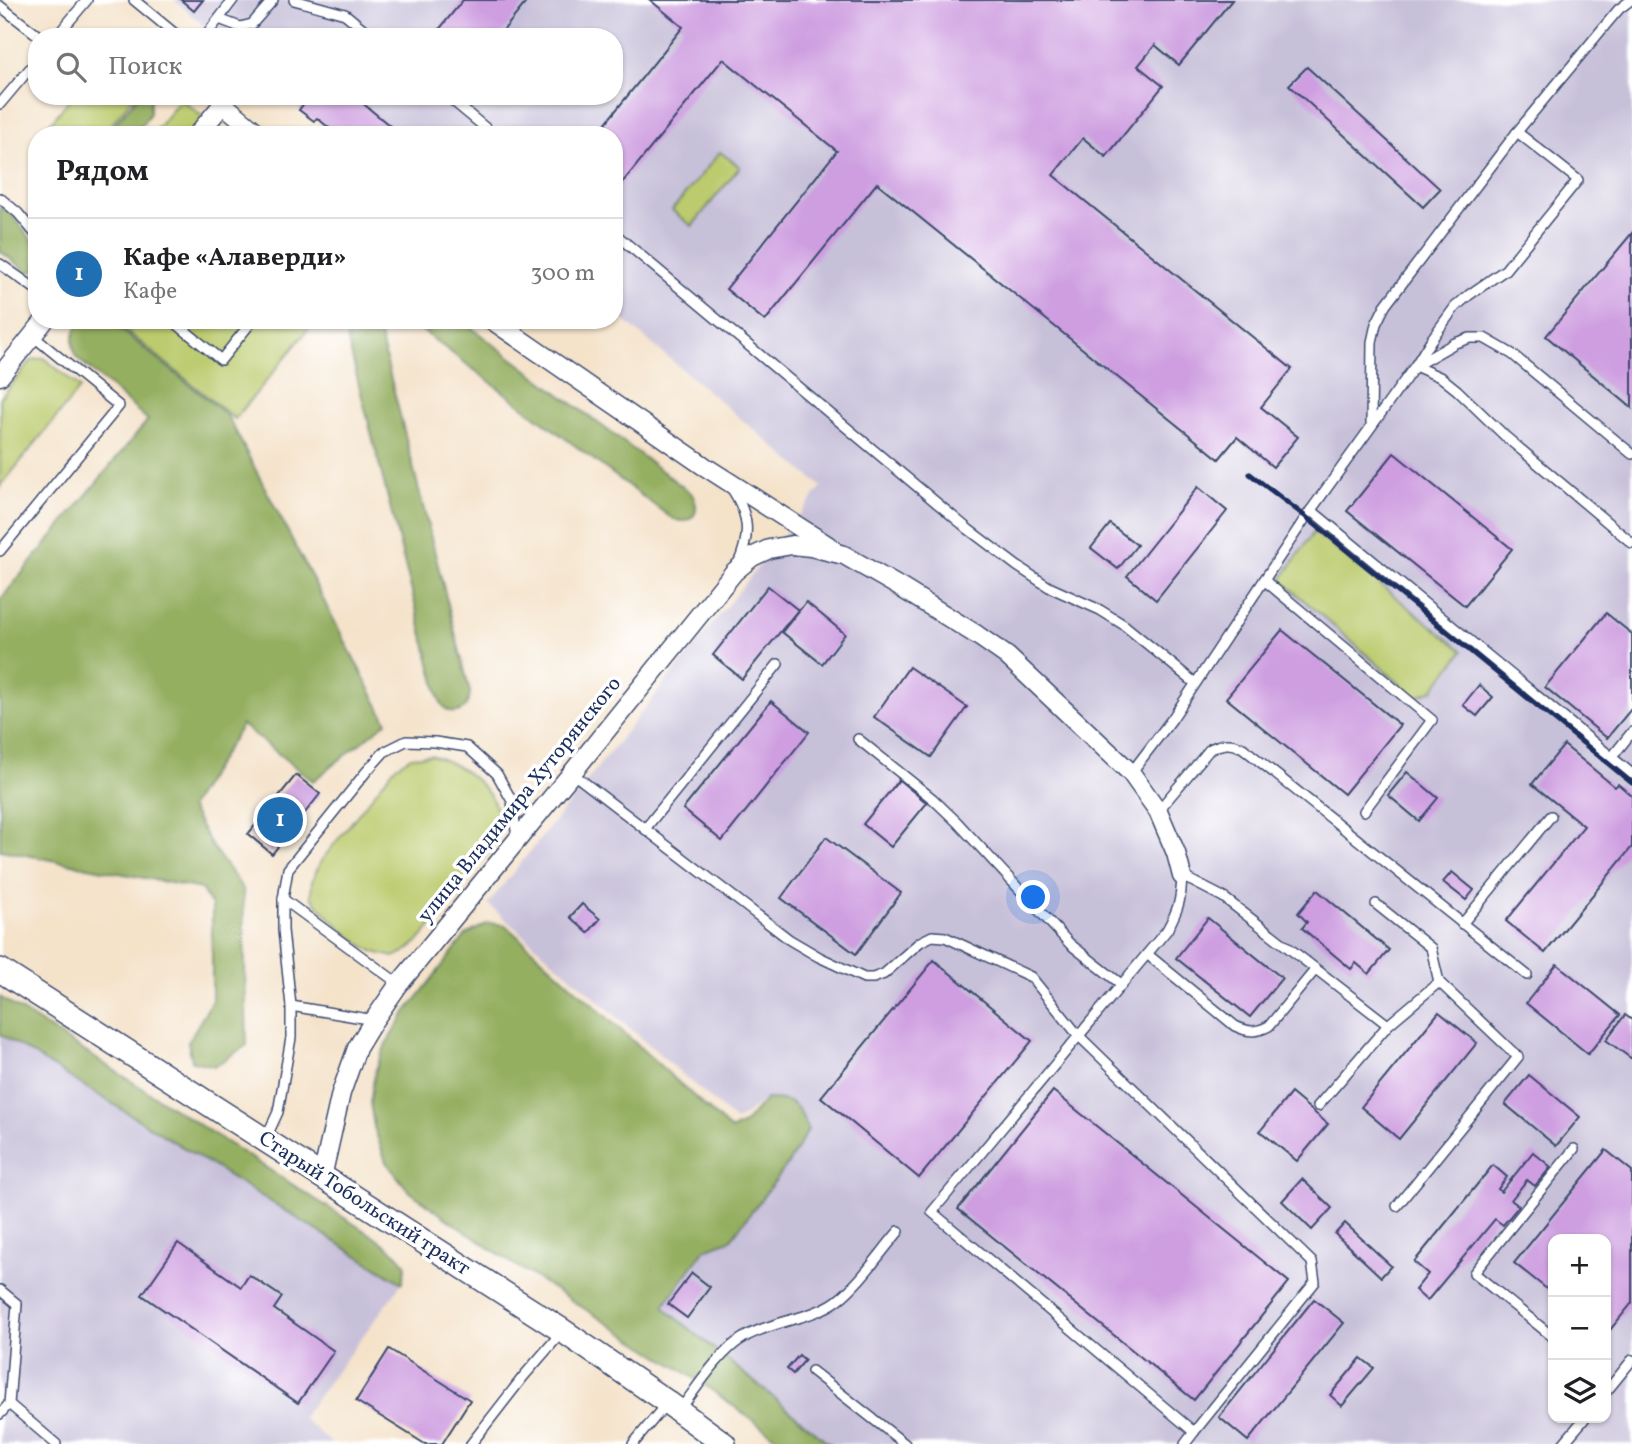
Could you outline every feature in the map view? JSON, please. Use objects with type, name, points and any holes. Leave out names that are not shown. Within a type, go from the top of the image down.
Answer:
[{"type":"street","points":[[203,126],[216,105]]},
{"type":"street","points":[[225,105],[249,126]]},
{"type":"street","points":[[0,376],[38,329]]},
{"type":"street","name":"улица Владимира Хуторянского","points":[[505,329],[726,481],[1007,656],[1131,773],[1158,811],[1176,853],[1182,876]]},
{"type":"street","name":"улица Владимира Хуторянского","points":[[322,1177],[341,1093],[357,1048],[374,1020],[399,984],[734,572],[752,557],[769,549],[792,545],[844,555]]},
{"type":"street","name":"Старый Тобольский тракт","points":[[0,970],[563,1331],[724,1444]]},
{"type":"lane","points":[[64,28],[87,0]]},
{"type":"lane","points":[[134,0],[168,28]]},
{"type":"lane","points":[[212,28],[233,0]]},
{"type":"lane","points":[[219,19],[240,27],[252,24],[273,0]]},
{"type":"lane","points":[[294,0],[345,14],[362,28]]},
{"type":"lane","points":[[1371,426],[1372,342],[1376,324],[1385,306],[1517,132],[1619,9],[1631,0]]},
{"type":"lane","points":[[0,6],[28,28]]},
{"type":"lane","points":[[0,104],[28,71]]},
{"type":"lane","points":[[458,105],[483,126]]},
{"type":"lane","points":[[1131,773],[1166,728],[1311,510],[1455,307],[1505,270],[1577,180],[1517,132]]},
{"type":"lane","points":[[0,198],[28,225]]},
{"type":"lane","points":[[623,240],[978,536],[1048,587],[1100,610],[1124,625],[1195,683]]},
{"type":"lane","points":[[0,264],[28,284]]},
{"type":"lane","points":[[183,329],[220,359],[245,329]]},
{"type":"lane","points":[[0,551],[119,406],[33,336]]},
{"type":"lane","points":[[1415,366],[1455,344],[1470,338],[1484,338],[1512,354],[1632,454]]},
{"type":"lane","points":[[1415,366],[1442,378],[1457,390],[1506,437],[1632,543]]},
{"type":"lane","points":[[726,481],[742,505],[746,521],[743,553],[734,572]]},
{"type":"lane","points":[[1311,510],[1632,774]]},
{"type":"lane","points":[[1264,580],[1432,720],[1364,811]]},
{"type":"lane","points":[[645,829],[778,664]]},
{"type":"lane","points":[[1612,757],[1632,732]]},
{"type":"lane","points":[[858,739],[933,799],[1070,944],[1121,984]]},
{"type":"lane","points":[[265,1140],[278,1112],[291,1038],[291,1006],[283,930],[283,899],[288,869],[366,772],[384,752],[406,741],[467,747],[497,774],[512,801],[518,840]]},
{"type":"lane","points":[[1158,811],[1210,749],[1231,743],[1243,748],[1527,975]]},
{"type":"lane","points":[[572,773],[790,940],[864,978],[884,974],[919,942],[932,936],[945,937],[1031,976],[1078,1035],[1312,1262],[1315,1282],[1185,1444]]},
{"type":"lane","points":[[1462,924],[1551,816]]},
{"type":"lane","points":[[1194,1432],[932,1212],[1167,930],[1178,910],[1182,876],[1223,897],[1388,1026]]},
{"type":"lane","points":[[283,899],[399,984]]},
{"type":"lane","points":[[1376,904],[1431,948],[1438,982],[1518,1057],[1397,1206]]},
{"type":"lane","points":[[1147,954],[1235,1026],[1247,1031],[1259,1032],[1269,1026],[1315,970]]},
{"type":"lane","points":[[1318,1106],[1388,1026],[1438,982]]},
{"type":"lane","points":[[291,1006],[374,1020]]},
{"type":"lane","points":[[1548,1333],[1474,1273],[1574,1149]]},
{"type":"lane","points":[[633,1444],[734,1344],[755,1332],[825,1308],[837,1301],[899,1231]]},
{"type":"lane","points":[[0,1290],[17,1304],[9,1404],[0,1414]]},
{"type":"lane","points":[[471,1444],[563,1331]]},
{"type":"lane","points":[[1611,1382],[1632,1360]]},
{"type":"lane","points":[[813,1371],[905,1444]]},
{"type":"lane","points":[[9,1404],[56,1444]]},
{"type":"lane","points":[[1563,1444],[1581,1423]]},
{"type":"shaded area","points":[[174,0],[1632,0],[1632,1444],[830,1444],[667,1310],[665,1301],[705,1249],[731,1240],[766,1099],[736,1121],[488,904],[822,487],[623,320],[623,126],[323,126],[299,105],[623,105],[623,28],[207,28]]},
{"type":"shaded area","points":[[0,1034],[402,1283],[302,1418],[332,1444],[0,1444]]},
{"type":"green space","points":[[65,105],[127,105],[110,126],[48,126]]},
{"type":"green space","points":[[131,105],[150,105],[150,113],[142,126],[113,126]]},
{"type":"green space","points":[[176,105],[188,105],[214,126],[159,126]]},
{"type":"green space","points":[[720,152],[740,167],[692,226],[672,210]]},
{"type":"green space","points":[[0,206],[13,216],[28,235],[28,272],[0,251]]},
{"type":"green space","points":[[120,329],[227,415],[387,722],[313,781],[242,725],[190,807],[211,845],[243,889],[247,1045],[215,1066],[192,1061],[188,1042],[212,1001],[212,906],[201,889],[0,850],[0,600],[148,420],[77,358],[73,347],[76,330]]},
{"type":"green space","points":[[124,329],[309,329],[235,419]]},
{"type":"green space","points":[[349,329],[377,329],[379,332],[470,692],[466,706],[457,712],[447,710],[439,698],[347,338]]},
{"type":"green space","points":[[420,329],[473,329],[691,493],[696,506],[693,517],[684,521],[670,517]]},
{"type":"green space","points":[[44,358],[80,388],[0,487],[0,398],[32,360]]},
{"type":"green space","points":[[1314,532],[1463,651],[1433,690],[1415,697],[1281,580]]},
{"type":"green space","points":[[431,755],[459,768],[484,788],[493,800],[498,814],[498,829],[489,850],[431,927],[411,948],[394,957],[372,951],[339,927],[311,897],[312,881],[321,861],[396,766],[411,757]]},
{"type":"green space","points":[[488,923],[505,925],[731,1130],[744,1124],[766,1099],[784,1100],[798,1109],[808,1130],[788,1164],[730,1240],[705,1249],[664,1305],[830,1444],[785,1444],[702,1383],[450,1221],[409,1191],[386,1162],[374,1127],[370,1102],[375,1072],[386,1044],[404,1015],[466,935]]},
{"type":"green space","points":[[0,997],[382,1242],[406,1265],[402,1283],[0,1034]]},
{"type":"building","points":[[181,0],[203,0],[194,11]]},
{"type":"building","points":[[463,0],[528,0],[505,28],[440,28]]},
{"type":"building","points":[[650,0],[1232,0],[1179,65],[1155,45],[1138,66],[1163,86],[1106,157],[1083,138],[1053,175],[1292,369],[1261,407],[1298,437],[1273,467],[1237,437],[1219,459],[877,183],[765,321],[726,289],[837,151],[723,59],[623,182],[623,126],[603,126],[623,105],[623,101],[683,27]]},
{"type":"building","points":[[1307,67],[1440,189],[1423,207],[1289,85]]},
{"type":"building","points":[[303,105],[365,105],[390,126],[327,126],[299,110]]},
{"type":"building","points":[[1632,233],[1632,408],[1546,336]]},
{"type":"building","points":[[1394,453],[1512,549],[1465,606],[1347,511]]},
{"type":"building","points":[[1198,487],[1227,511],[1156,600],[1127,576]]},
{"type":"building","points":[[1110,524],[1137,545],[1118,569],[1091,548]]},
{"type":"building","points":[[768,586],[798,610],[742,679],[713,655]]},
{"type":"building","points":[[806,602],[845,634],[822,664],[782,632]]},
{"type":"building","points":[[1606,613],[1632,634],[1632,708],[1607,738],[1545,687]]},
{"type":"building","points":[[1282,630],[1400,725],[1344,794],[1226,698]]},
{"type":"building","points":[[909,667],[967,707],[931,757],[874,717]]},
{"type":"building","points":[[1479,685],[1493,697],[1477,716],[1463,705]]},
{"type":"building","points":[[771,701],[809,732],[722,841],[683,809]]},
{"type":"building","points":[[1564,745],[1615,787],[1618,784],[1632,796],[1632,847],[1545,953],[1506,921],[1584,826],[1532,784]]},
{"type":"building","points":[[1407,772],[1438,798],[1419,821],[1388,795]]},
{"type":"building","points":[[296,775],[320,794],[272,854],[248,834]]},
{"type":"building","points":[[899,780],[927,803],[891,847],[863,824]]},
{"type":"building","points":[[826,837],[901,893],[856,954],[781,898]]},
{"type":"building","points":[[1452,872],[1474,890],[1466,900],[1443,882]]},
{"type":"building","points":[[1317,890],[1389,950],[1369,974],[1356,963],[1351,969],[1302,928],[1307,922],[1298,913]]},
{"type":"building","points":[[582,904],[600,919],[588,933],[570,917]]},
{"type":"building","points":[[1208,918],[1282,978],[1250,1017],[1176,958]]},
{"type":"building","points":[[934,960],[1032,1041],[919,1178],[821,1097]]},
{"type":"building","points":[[1557,964],[1620,1015],[1588,1054],[1526,1003]]},
{"type":"building","points":[[1439,1012],[1477,1043],[1399,1139],[1361,1107]]},
{"type":"building","points":[[1625,1015],[1632,1020],[1632,1059],[1606,1040]]},
{"type":"building","points":[[1529,1075],[1580,1117],[1556,1146],[1505,1104]]},
{"type":"building","points":[[1053,1091],[1289,1282],[1194,1400],[958,1209]]},
{"type":"building","points":[[1291,1093],[1328,1124],[1297,1161],[1260,1131]]},
{"type":"building","points":[[1606,1150],[1632,1171],[1632,1303],[1611,1329],[1611,1234],[1548,1234],[1548,1290],[1514,1263]]},
{"type":"building","points":[[1533,1152],[1551,1167],[1535,1186],[1527,1180],[1511,1200],[1519,1206],[1503,1225],[1495,1219],[1427,1301],[1415,1290],[1428,1274],[1414,1262],[1493,1165],[1507,1177],[1498,1189],[1501,1192]]},
{"type":"building","points":[[1302,1179],[1332,1208],[1312,1230],[1282,1201]]},
{"type":"building","points":[[1345,1223],[1391,1266],[1381,1277],[1335,1234]]},
{"type":"building","points":[[178,1243],[241,1287],[249,1275],[282,1297],[274,1309],[334,1351],[298,1403],[142,1295]]},
{"type":"building","points":[[692,1273],[710,1287],[687,1318],[668,1304]]},
{"type":"building","points":[[1314,1299],[1344,1323],[1248,1441],[1219,1417]]},
{"type":"building","points":[[389,1349],[470,1400],[442,1444],[425,1444],[356,1401]]},
{"type":"building","points":[[799,1355],[805,1360],[793,1374],[787,1369]]},
{"type":"building","points":[[1361,1358],[1374,1368],[1342,1406],[1330,1395]]},
{"type":"railway","points":[[1250,474],[1632,783]]},
{"type":"place","name":"Кафе «Алаверди»","points":[[280,820]]}]
